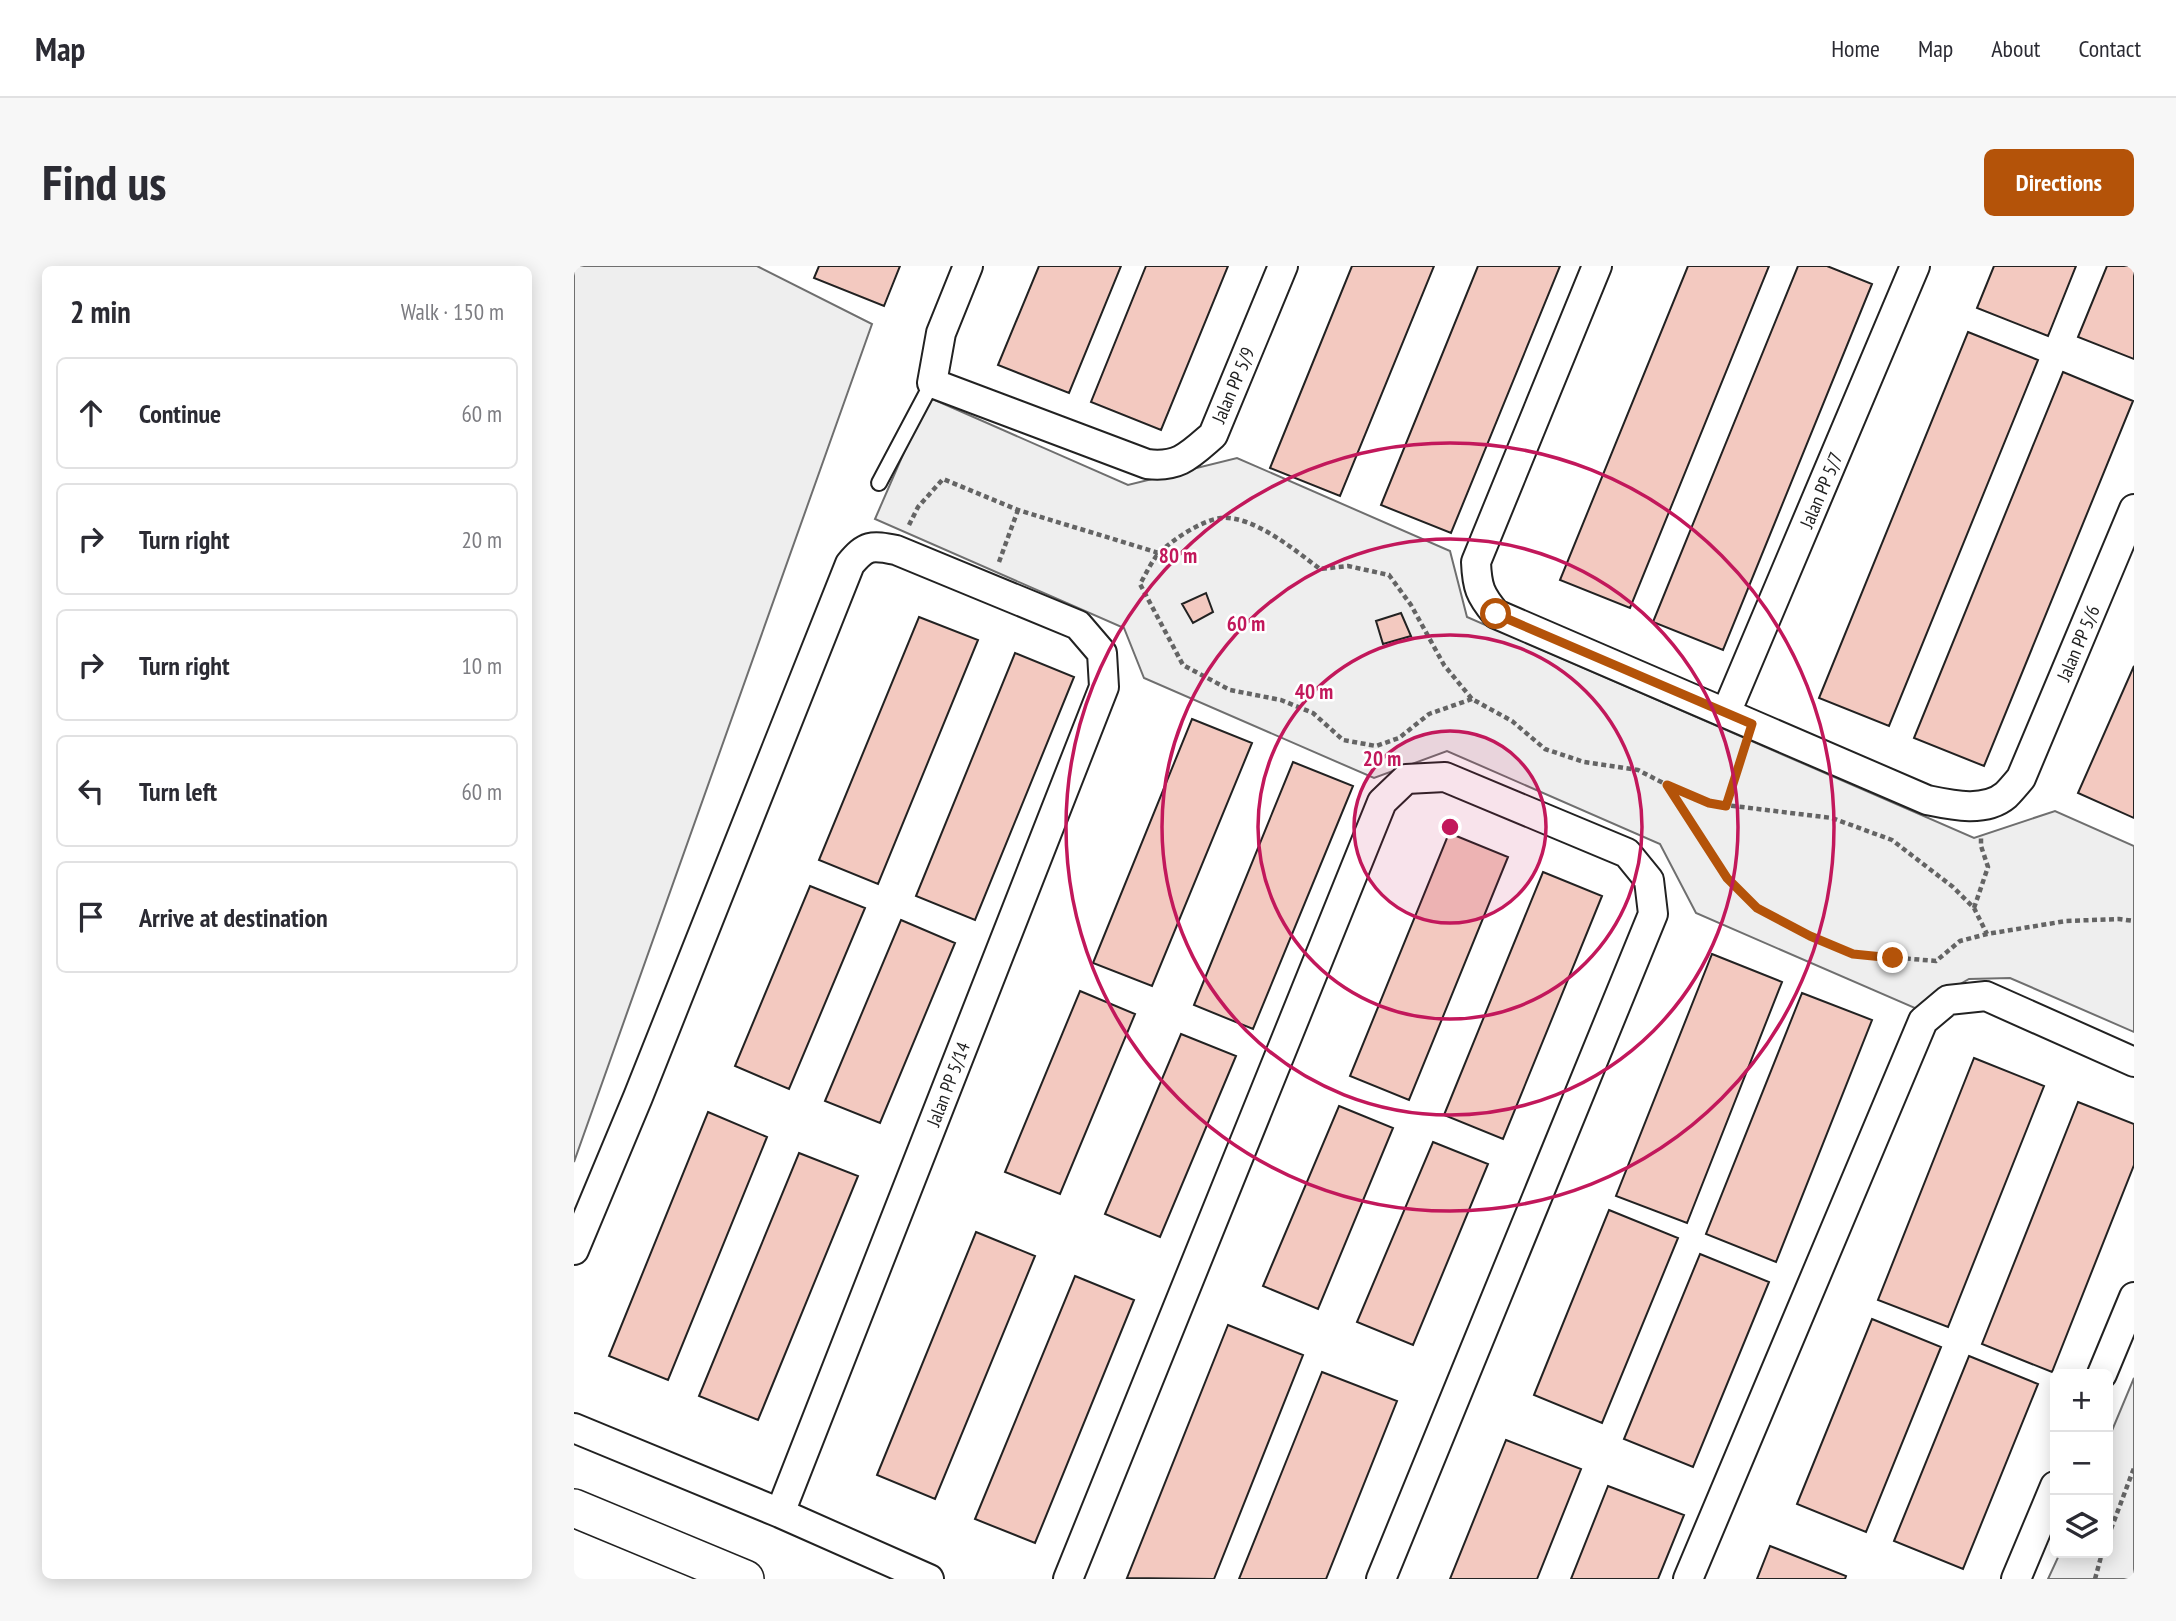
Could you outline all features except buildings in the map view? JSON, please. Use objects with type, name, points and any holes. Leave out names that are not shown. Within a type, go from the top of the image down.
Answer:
[{"type":"street","points":[[932,383],[941,332],[968,266]]},
{"type":"street","name":"Jalan PP 5/9","points":[[932,383],[1147,464],[1168,466],[1193,453],[1213,435],[1283,266]]},
{"type":"street","points":[[1597,266],[1482,542],[1476,562],[1476,580],[1482,597],[1496,614],[1927,800],[1955,806],[1982,805]]},
{"type":"street","name":"Jalan PP 5/7","points":[[1726,713],[1915,266]]},
{"type":"street","name":"Jalan PP 5/6","points":[[1982,805],[2004,797],[2021,778],[2134,509]]},
{"type":"street","points":[[574,1250],[638,1097],[849,564],[863,549],[876,546],[896,550],[989,590]]},
{"type":"street","name":"Jalan PP 5/14","points":[[780,1513],[1104,687],[1101,653],[1077,625],[989,590]]},
{"type":"street","points":[[1068,1579],[1382,802],[1406,779],[1445,777],[1627,853],[1649,880],[1653,914],[1381,1579]]},
{"type":"street","points":[[1688,1579],[1923,1021],[1948,1000],[1986,996],[2134,1062]]},
{"type":"street","points":[[2104,1369],[2134,1297]]},
{"type":"street","points":[[574,1428],[780,1513],[929,1579]]},
{"type":"street","points":[[2016,1579],[2051,1495]]},
{"type":"street","points":[[574,1508],[745,1579]]},
{"type":"lane","points":[[880,483],[932,383]]},
{"type":"path","points":[[896,550],[918,507],[943,479],[1018,510],[1159,553]]},
{"type":"path","points":[[989,590],[1018,510]]},
{"type":"path","points":[[1472,699],[1429,714],[1399,738],[1376,746],[1343,740],[1313,713],[1281,700],[1230,690],[1183,666],[1140,584],[1159,553],[1190,530],[1221,518],[1251,524],[1271,534],[1320,569],[1348,566],[1389,575],[1411,605],[1444,665],[1472,699],[1512,722],[1545,749],[1584,762],[1638,770],[1709,803],[1832,818],[1892,840],[1953,887],[1974,908],[1987,934]]},
{"type":"path","points":[[1726,806],[1752,724]]},
{"type":"path","points":[[1667,785],[1727,878],[1757,908],[1810,936],[1853,954],[1936,961],[1960,941],[1987,934],[2066,921],[2134,921]]},
{"type":"path","points":[[1974,908],[1987,867],[1981,846],[1982,805]]},
{"type":"path","points":[[2113,1525],[2134,1468]]},
{"type":"path","points":[[2095,1579],[2101,1558]]},
{"type":"shaded area","points":[[574,266],[757,266],[872,324],[574,1162]]},
{"type":"shaded area","points":[[928,397],[1128,485],[1237,458],[1450,551],[1467,617],[1974,838],[2055,811],[2134,846],[2134,1032],[2010,978],[1969,979],[1917,1009],[1696,913],[1660,844],[1447,751],[1374,778],[1144,678],[1124,628],[875,519]]},
{"type":"shaded area","points":[[2134,1378],[2134,1579],[2048,1579],[2058,1558],[2113,1558],[2113,1428]]},
{"type":"route","points":[[1496,614],[1752,724],[1726,806],[1709,803],[1667,785],[1727,878],[1757,908],[1810,936],[1853,954],[1893,958]]}]
